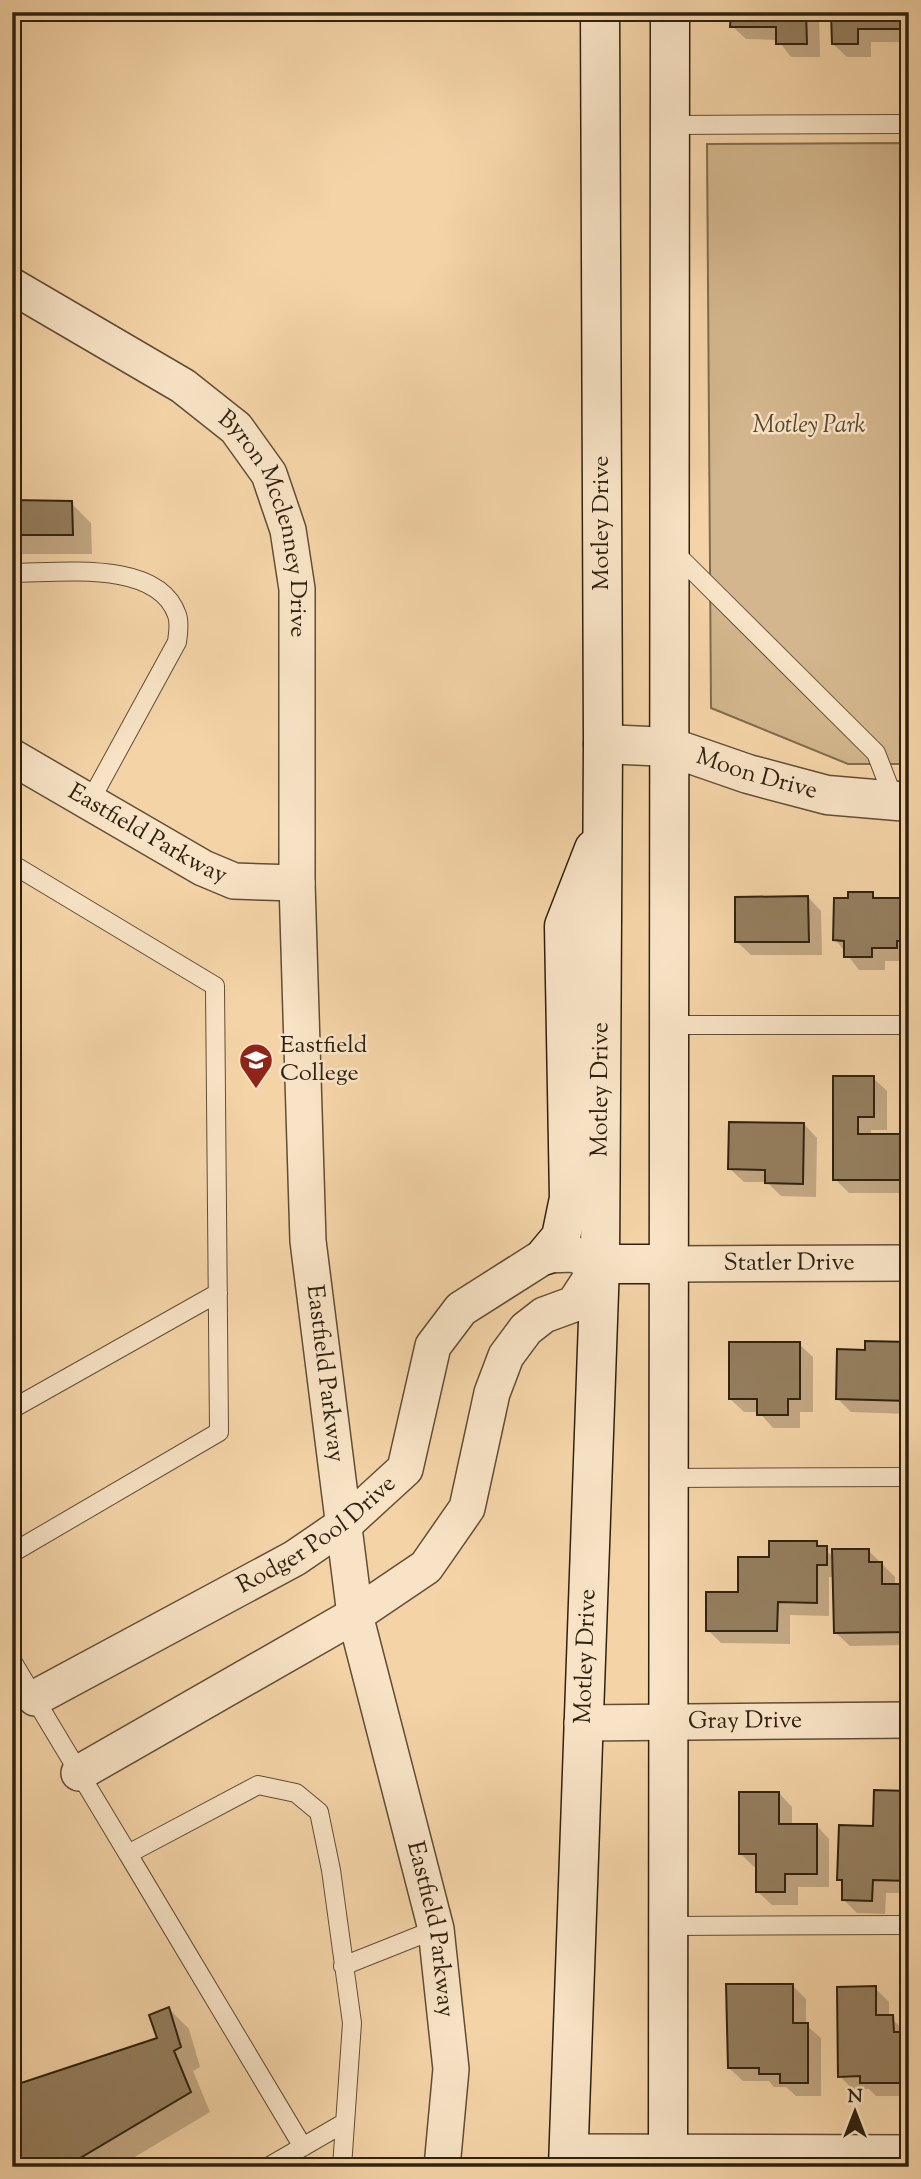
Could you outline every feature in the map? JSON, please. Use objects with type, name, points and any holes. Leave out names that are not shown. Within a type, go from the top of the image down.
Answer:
[{"type":"main road","name":"Motley Drive","points":[[568,2159],[600,1264],[603,744],[600,12]]},
{"type":"main road","points":[[668,2159],[670,12]]},
{"type":"main road","name":"Moon Drive","points":[[603,744],[670,747],[748,774],[827,795],[902,802]]},
{"type":"main road","points":[[546,1255],[561,1237],[569,1198],[564,926],[602,828]]},
{"type":"main road","points":[[600,1264],[670,1264]]},
{"type":"street","name":"Byron Mcclenney Drive","points":[[12,286],[183,386],[236,428],[269,474],[288,530],[297,589],[296,883]]},
{"type":"street","name":"Eastfield Parkway","points":[[12,757],[203,868],[234,881],[296,883],[308,1241],[346,1523],[355,1615],[436,1929],[451,2069],[442,2167]]},
{"type":"street","points":[[79,1773],[355,1615],[426,1567],[467,1508],[492,1393],[506,1356],[526,1329],[544,1315],[574,1304],[600,1264],[573,1254],[546,1255]]},
{"type":"street","name":"Rodger Pool Drive","points":[[35,1698],[295,1558],[346,1523],[405,1469],[433,1346],[461,1309],[546,1255]]},
{"type":"street","name":"Statler Drive","points":[[670,1264],[909,1263]]},
{"type":"street","name":"Gray Drive","points":[[582,1723],[909,1720]]},
{"type":"street","points":[[568,2159],[909,2152]]},
{"type":"lane","points":[[669,125],[909,124]]},
{"type":"lane","points":[[670,548],[876,753],[902,802]]},
{"type":"lane","points":[[12,573],[119,574],[143,581],[166,594],[178,617],[177,642],[89,803]]},
{"type":"lane","points":[[12,864],[215,986],[219,1432],[12,1553]]},
{"type":"lane","points":[[670,1026],[909,1025]]},
{"type":"lane","points":[[12,1409],[218,1293]]},
{"type":"lane","points":[[670,1478],[909,1477]]},
{"type":"lane","points":[[12,1661],[303,2147]]},
{"type":"lane","points":[[128,1854],[258,1785],[296,1793],[319,1812],[331,1870],[352,2023],[342,2167]]},
{"type":"lane","points":[[669,1926],[909,1925]]},
{"type":"lane","points":[[343,1966],[436,1929]]},
{"type":"lane","points":[[268,2167],[344,2123]]},
{"type":"green space","name":"Motley Park","points":[[909,143],[909,764],[848,764],[711,708],[707,144]]},
{"type":"building","points":[[731,12],[806,12],[807,44],[776,44],[776,27],[730,27]]},
{"type":"building","points":[[831,12],[907,12],[907,29],[858,29],[858,44],[832,44]]},
{"type":"building","points":[[12,500],[72,501],[73,535],[12,535]]},
{"type":"building","points":[[848,892],[873,892],[873,898],[907,898],[906,941],[897,941],[897,948],[872,948],[872,957],[844,957],[844,941],[833,940],[834,898],[848,898]]},
{"type":"building","points":[[808,896],[809,942],[735,942],[735,897]]},
{"type":"building","points":[[833,1076],[874,1076],[874,1117],[858,1117],[858,1134],[909,1134],[909,1180],[833,1180]]},
{"type":"building","points":[[729,1122],[804,1123],[803,1184],[765,1183],[765,1170],[728,1169]]},
{"type":"building","points":[[865,1341],[909,1342],[909,1401],[836,1399],[837,1349],[865,1350]]},
{"type":"building","points":[[729,1342],[800,1342],[800,1399],[788,1399],[788,1415],[757,1415],[757,1399],[729,1399]]},
{"type":"building","points":[[769,1541],[817,1541],[817,1546],[827,1546],[827,1565],[817,1565],[817,1603],[778,1602],[777,1631],[706,1631],[706,1592],[738,1592],[738,1557],[769,1557]]},
{"type":"building","points":[[832,1549],[869,1549],[869,1562],[882,1562],[882,1584],[909,1584],[909,1632],[834,1633]]},
{"type":"building","points":[[874,1790],[909,1791],[909,1881],[873,1880],[872,1901],[842,1900],[842,1880],[837,1880],[839,1825],[873,1826]]},
{"type":"building","points":[[739,1792],[779,1792],[779,1824],[817,1824],[817,1874],[785,1874],[785,1892],[756,1892],[756,1854],[739,1854]]},
{"type":"building","points":[[726,1984],[793,1984],[793,2023],[808,2023],[808,2083],[780,2083],[780,2074],[759,2074],[759,2068],[728,2068]]},
{"type":"building","points":[[876,1986],[876,2015],[893,2015],[894,2032],[909,2032],[909,2083],[860,2083],[860,2076],[838,2077],[837,1987]]},
{"type":"building","points":[[169,2007],[181,2047],[174,2051],[191,2092],[65,2167],[12,2167],[12,2086],[157,2038],[149,2015]]},
{"type":"place","name":"Eastfield College","points":[[256,1090]]}]
